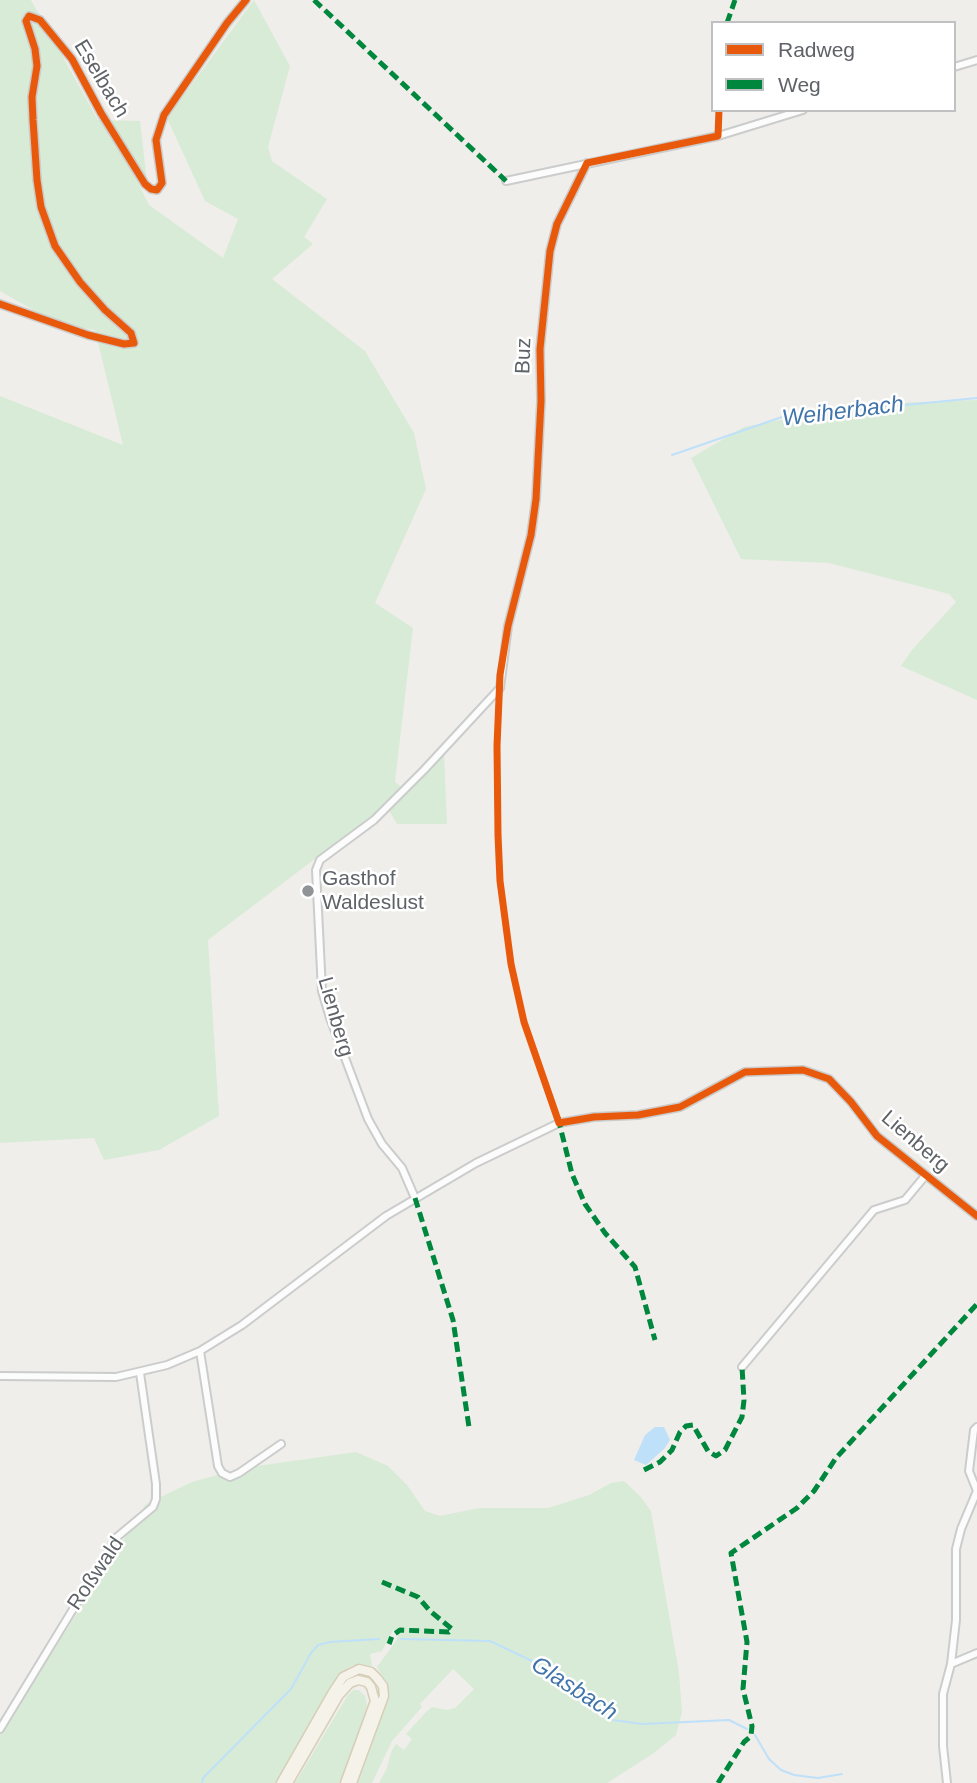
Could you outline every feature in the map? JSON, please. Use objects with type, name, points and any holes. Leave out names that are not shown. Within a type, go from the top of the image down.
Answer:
[{"type":"main road","points":[[281,1783],[343,1677],[359,1669],[371,1672],[377,1678],[383,1686],[384,1696],[352,1783]]},
{"type":"main road","points":[[288,1783],[340,1695],[350,1683],[358,1680],[371,1686],[375,1701],[345,1783]]},
{"type":"street","name":"Eselbach","points":[[0,304],[88,335],[124,344],[134,343],[133,335],[105,310],[80,282],[55,246],[41,207],[32,97],[37,66],[26,21],[29,16],[40,20],[72,59],[101,113],[145,184],[157,190],[162,183],[156,140],[164,115],[227,23],[246,0]]},
{"type":"street","points":[[956,65],[977,60]]},
{"type":"street","points":[[506,181],[718,135],[796,112]]},
{"type":"street","name":"Buz","points":[[500,688],[508,626],[531,535],[536,499],[541,401],[540,349],[550,251],[557,224],[587,163]]},
{"type":"street","name":"Lienberg","points":[[415,1198],[402,1168],[382,1144],[368,1119],[330,1017],[323,990],[316,870],[320,860],[374,820],[424,771],[500,688]]},
{"type":"street","name":"Lienberg","points":[[0,1376],[102,1377],[140,1373],[200,1351],[242,1325],[386,1216],[477,1163],[559,1123],[594,1116],[638,1115],[680,1107],[745,1072],[803,1070],[829,1079],[877,1136],[977,1216]]},
{"type":"street","name":"Lienberg","points":[[742,1367],[874,1210],[905,1200],[925,1176]]},
{"type":"street","points":[[200,1351],[218,1465],[222,1473],[230,1477],[239,1473],[281,1444]]},
{"type":"street","name":"Roßwald","points":[[0,1729],[117,1537],[153,1507],[156,1484],[140,1373]]},
{"type":"street","points":[[947,1783],[943,1746],[943,1694],[951,1664],[956,1620],[956,1549],[961,1529],[977,1491],[969,1471],[974,1430],[977,1427]]},
{"type":"street","points":[[951,1664],[977,1653]]},
{"type":"green space","points":[[0,0],[31,0],[98,120],[140,121],[147,182],[135,177],[149,205],[223,258],[238,219],[205,201],[167,118],[254,0],[290,66],[268,147],[272,161],[327,199],[304,237],[313,244],[272,279],[365,351],[414,433],[426,489],[375,603],[413,628],[395,782],[408,793],[444,754],[447,824],[397,824],[386,805],[208,940],[219,1116],[159,1150],[104,1160],[94,1138],[0,1143],[0,396],[123,445],[95,330],[56,323],[0,291]]},
{"type":"green space","points":[[977,400],[977,700],[901,666],[956,602],[949,594],[829,563],[741,559],[691,458],[744,427],[864,404]]},
{"type":"green space","points":[[356,1452],[388,1466],[407,1485],[425,1511],[440,1516],[479,1508],[548,1508],[589,1495],[611,1483],[624,1481],[651,1511],[679,1673],[682,1712],[676,1735],[654,1753],[607,1783],[379,1783],[392,1750],[396,1744],[404,1750],[412,1739],[406,1734],[426,1712],[432,1707],[447,1710],[455,1708],[474,1689],[453,1669],[420,1704],[422,1707],[392,1741],[372,1783],[357,1783],[388,1697],[387,1684],[377,1667],[396,1641],[398,1635],[393,1630],[382,1651],[370,1654],[372,1666],[353,1665],[340,1673],[277,1783],[0,1783],[0,1735],[146,1504],[192,1482],[243,1468]]},
{"type":"green space","points":[[353,1690],[359,1690],[365,1696],[367,1715],[340,1783],[295,1783],[348,1695]]},
{"type":"water","points":[[655,1427],[664,1427],[670,1440],[646,1465],[634,1460],[645,1435]]},
{"type":"waterway","name":"Weiherbach","points":[[672,455],[782,417],[977,398]]},
{"type":"waterway","name":"Glasbach","points":[[202,1783],[203,1778],[291,1689],[318,1645],[379,1639]]},
{"type":"waterway","name":"Glasbach","points":[[401,1639],[490,1641],[532,1661],[599,1714],[613,1720],[642,1724],[729,1720],[747,1729]]},
{"type":"waterway","name":"Glasbach","points":[[755,1735],[769,1759],[781,1770],[794,1775],[818,1778],[842,1774]]},
{"type":"marked path","points":[[314,0],[506,181]]},
{"type":"marked path","points":[[728,21],[735,0]]},
{"type":"marked path","points":[[558,1118],[572,1174],[585,1204],[605,1233],[635,1267],[655,1340]]},
{"type":"marked path","points":[[415,1198],[453,1320],[469,1427]]},
{"type":"marked path","points":[[718,1783],[744,1742],[751,1736],[752,1726],[743,1689],[747,1642],[731,1553],[797,1508],[814,1491],[836,1458],[977,1304]]},
{"type":"marked path","points":[[644,1470],[660,1462],[672,1450],[680,1432],[686,1426],[693,1425],[708,1451],[716,1456],[725,1450],[742,1417],[742,1367]]},
{"type":"marked path","points":[[382,1582],[418,1597],[452,1629],[449,1632],[400,1630],[392,1636],[389,1644]]},
{"type":"cycle path","points":[[0,304],[88,335],[124,344],[134,343],[131,333],[105,310],[80,282],[55,246],[41,207],[32,97],[37,66],[26,21],[29,16],[40,20],[72,59],[101,113],[145,184],[157,190],[162,183],[156,140],[164,115],[227,23],[246,0]]},
{"type":"cycle path","points":[[719,112],[718,136],[587,163],[557,224],[550,251],[540,349],[541,401],[536,499],[531,535],[508,626],[500,675],[497,746],[500,881],[511,964],[524,1022],[559,1123],[594,1117],[638,1115],[680,1107],[745,1072],[803,1070],[829,1079],[877,1136],[977,1216]]},
{"type":"place","name":"Gasthof Waldeslust","points":[[308,891]]}]
